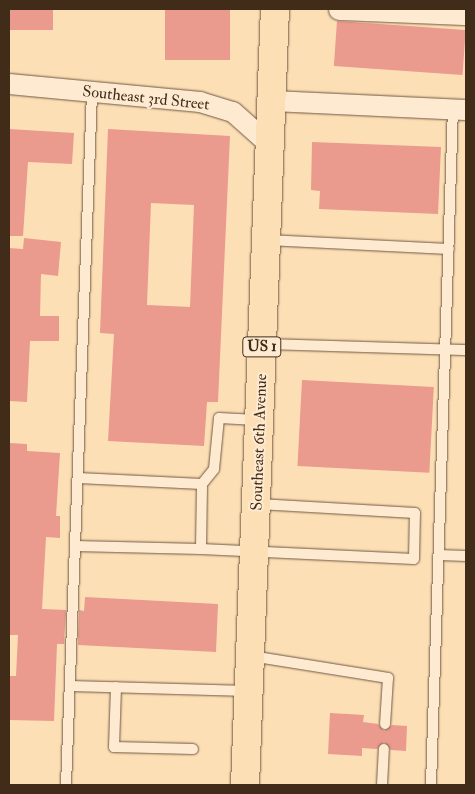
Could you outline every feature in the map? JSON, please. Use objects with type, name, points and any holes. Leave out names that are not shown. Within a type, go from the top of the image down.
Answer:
[{"type":"main road","name":"Southeast 6th Avenue","points":[[245,785],[258,504],[259,420],[275,9]]},
{"type":"street","points":[[339,10],[466,15]]},
{"type":"street","name":"Southeast 3rd Street","points":[[9,84],[218,106],[247,121],[270,144]]},
{"type":"street","points":[[272,101],[460,110]]},
{"type":"lane","points":[[66,785],[92,92]]},
{"type":"lane","points":[[431,785],[449,250],[460,110]]},
{"type":"lane","points":[[266,240],[449,250]]},
{"type":"lane","points":[[262,344],[466,350]]},
{"type":"lane","points":[[200,549],[202,484],[214,469],[219,418],[259,420]]},
{"type":"lane","points":[[78,478],[202,484]]},
{"type":"lane","points":[[75,546],[255,550],[414,559],[415,513],[258,504]]},
{"type":"lane","points":[[439,555],[466,556]]},
{"type":"lane","points":[[250,656],[388,678],[385,724]]},
{"type":"lane","points":[[70,686],[249,692]]},
{"type":"lane","points":[[116,687],[114,747],[193,749]]},
{"type":"lane","points":[[382,785],[384,750]]},
{"type":"building","points":[[9,9],[53,9],[53,30],[9,30]]},
{"type":"building","points":[[165,9],[230,9],[230,60],[165,60]]},
{"type":"building","points":[[337,21],[466,30],[463,75],[334,66]]},
{"type":"building","points":[[9,129],[74,133],[72,164],[28,162],[23,236],[9,236]]},
{"type":"building","points":[[108,129],[230,136],[218,402],[207,402],[204,446],[108,441],[114,334],[100,333]],"holes":[[[151,203],[194,205],[190,307],[147,305]]]},
{"type":"building","points":[[312,142],[441,147],[438,214],[319,209],[320,191],[311,190]]},
{"type":"building","points":[[24,238],[61,242],[58,276],[41,274],[40,316],[59,316],[59,341],[30,341],[27,402],[9,401],[9,248],[23,249]]},
{"type":"building","points":[[302,380],[434,387],[429,473],[297,466]]},
{"type":"building","points":[[9,443],[27,444],[27,451],[60,453],[56,516],[60,516],[60,538],[46,537],[42,609],[66,610],[64,644],[57,644],[54,721],[9,720],[9,676],[16,676],[18,635],[9,635]]},
{"type":"building","points":[[85,597],[218,604],[216,652],[78,645],[79,610],[84,611]]},
{"type":"building","points":[[330,713],[364,715],[363,722],[378,724],[384,731],[392,725],[407,726],[406,751],[391,750],[384,742],[377,749],[362,748],[362,756],[328,754]]}]
